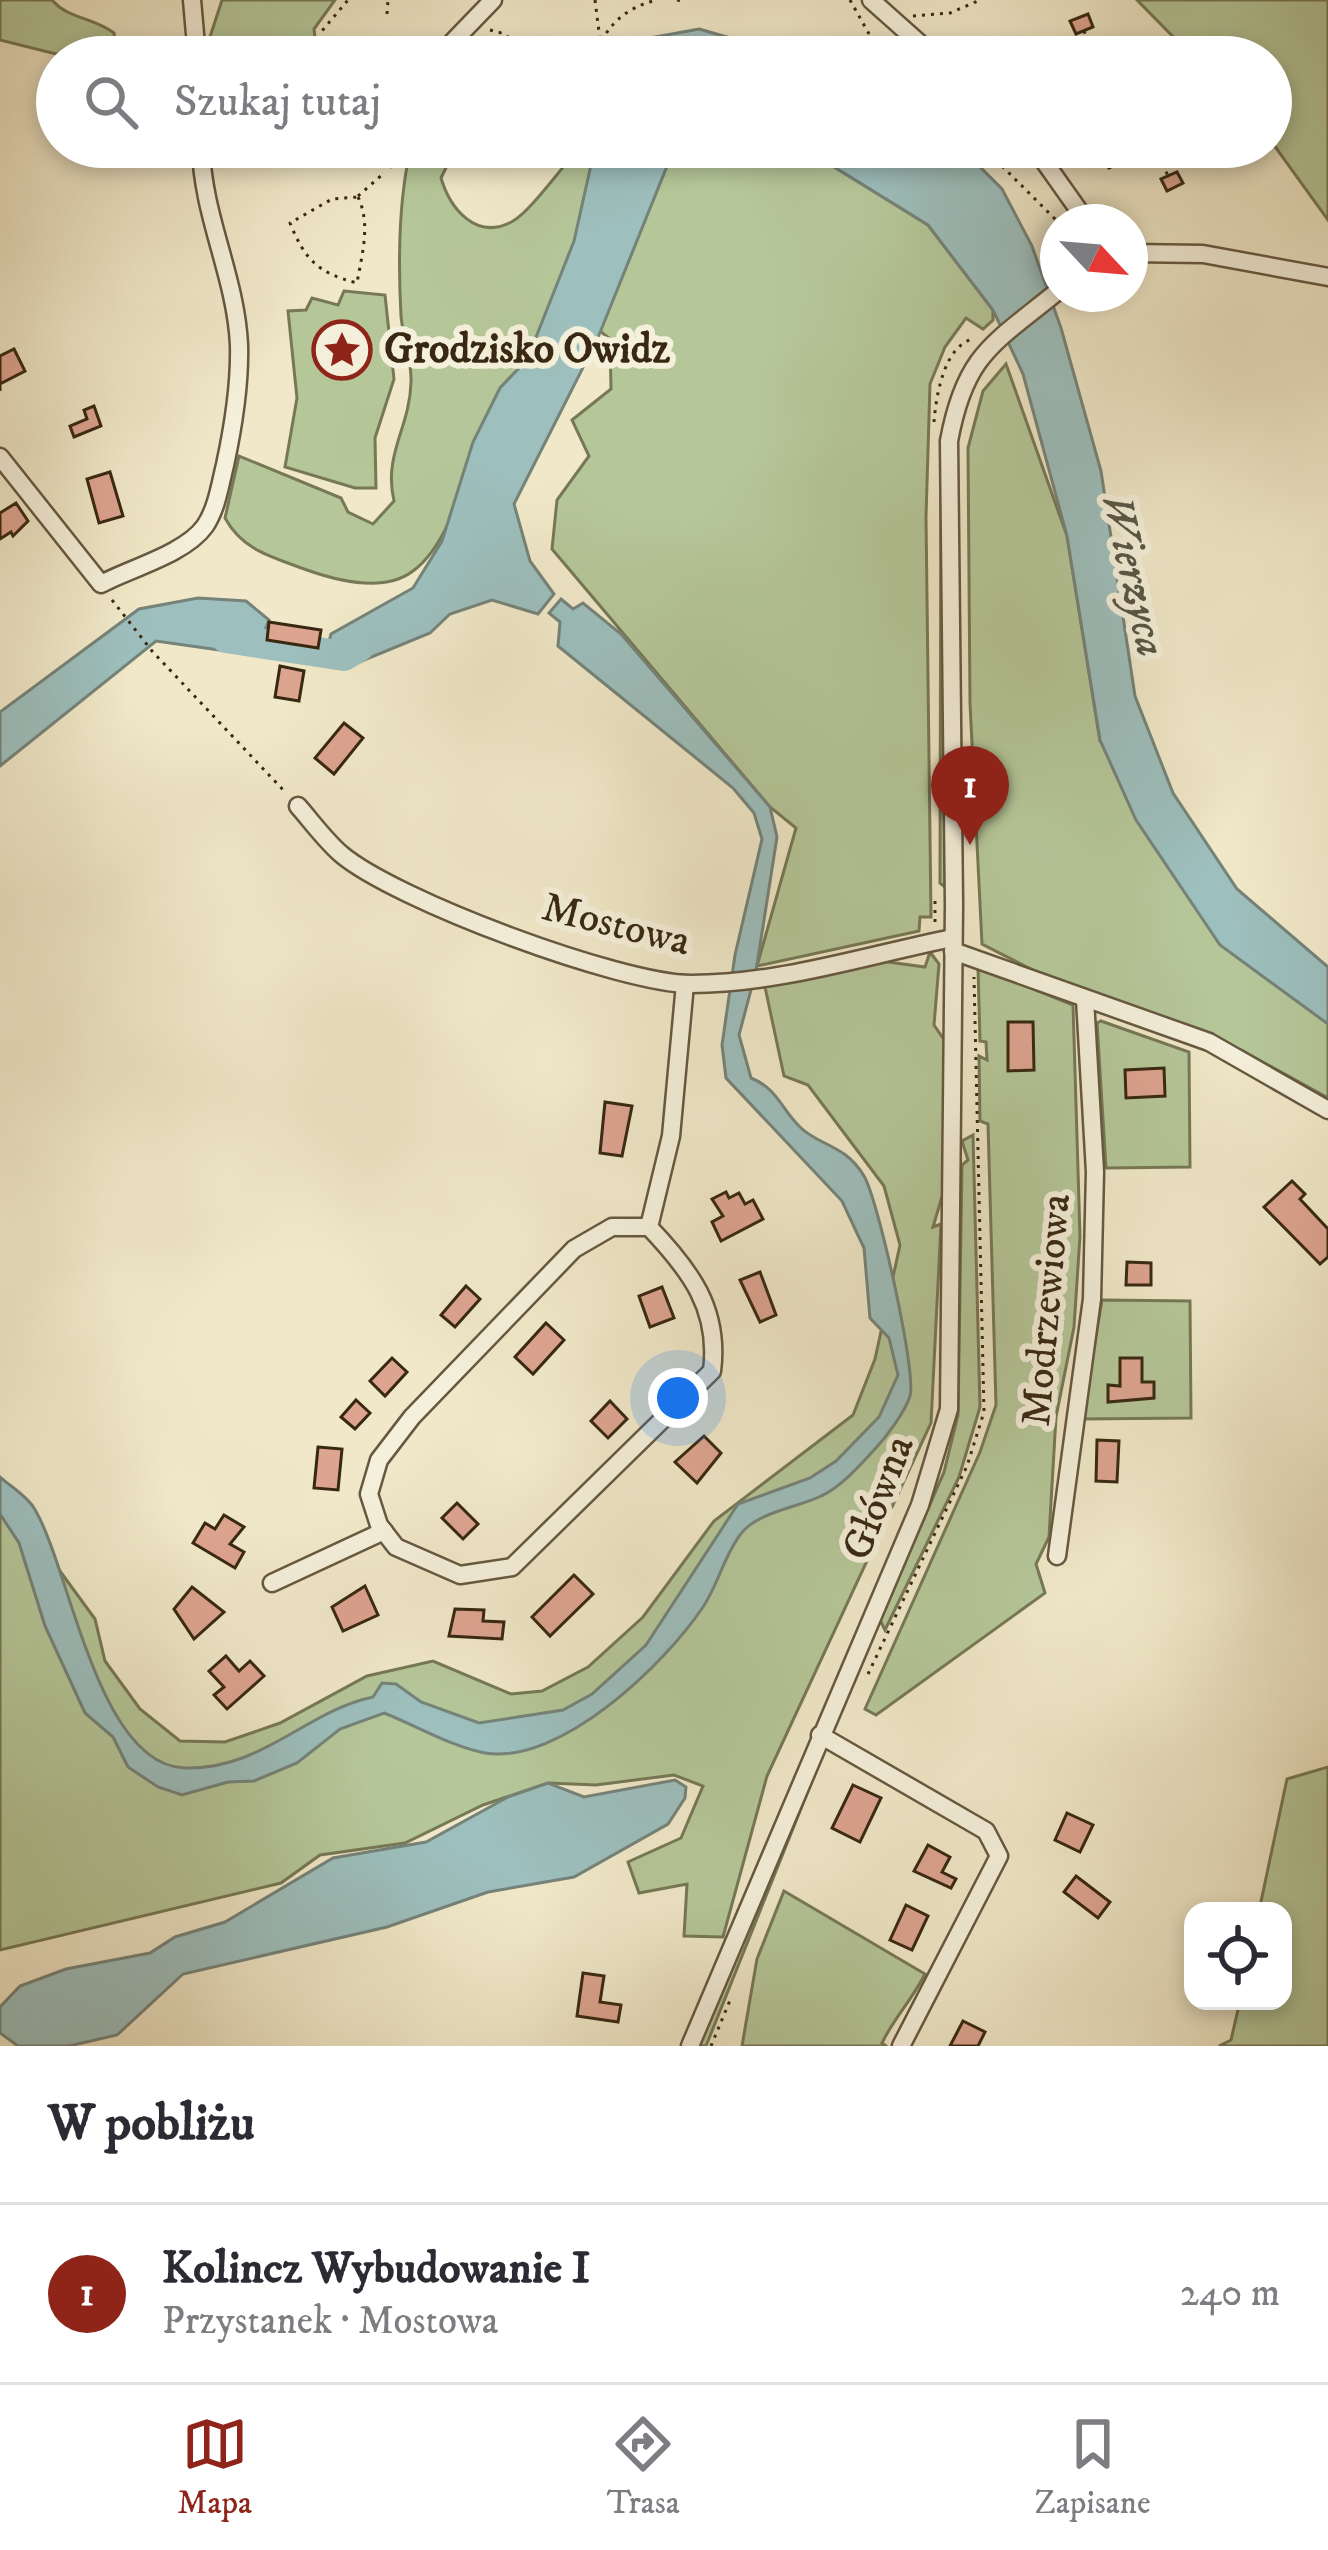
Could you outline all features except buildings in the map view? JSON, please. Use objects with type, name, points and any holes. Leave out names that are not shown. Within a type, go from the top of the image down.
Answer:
[{"type":"street","points":[[192,0],[195,36]]},
{"type":"street","points":[[459,36],[493,0]]},
{"type":"street","points":[[871,0],[911,36]]},
{"type":"street","points":[[0,457],[101,584],[191,539],[217,501],[229,446],[239,346],[224,260],[202,192],[201,168]]},
{"type":"street","points":[[1049,168],[1074,204]]},
{"type":"street","points":[[1148,253],[1202,254],[1328,278]]},
{"type":"street","name":"Główna","points":[[690,2046],[936,1464],[949,1408],[954,904],[949,441],[959,389],[978,356],[991,339],[1040,304]]},
{"type":"street","name":"Mostowa","points":[[298,806],[340,853],[431,904],[545,947],[685,984],[784,975],[953,945]]},
{"type":"street","points":[[953,945],[974,959],[1209,1042],[1328,1110]]},
{"type":"street","points":[[649,1227],[671,1136],[685,984]]},
{"type":"street","name":"Modrzewiowa","points":[[1057,1556],[1092,1299],[1095,1172],[1084,998]]},
{"type":"street","points":[[613,1227],[649,1227],[690,1270],[707,1307],[716,1340],[712,1371],[512,1567],[460,1576],[396,1547],[384,1532],[369,1494],[379,1460],[412,1417],[574,1249],[613,1227]]},
{"type":"street","points":[[272,1583],[384,1532]]},
{"type":"street","points":[[820,1736],[986,1832],[1000,1856],[902,2046]]},
{"type":"path","points":[[321,36],[348,0]]},
{"type":"path","points":[[387,14],[388,0]]},
{"type":"path","points":[[595,0],[599,36]]},
{"type":"path","points":[[604,36],[634,5],[657,0]]},
{"type":"path","points":[[850,0],[870,36]]},
{"type":"path","points":[[864,25],[890,17],[950,13],[980,0]]},
{"type":"path","points":[[470,25],[507,36]]},
{"type":"path","points":[[1084,31],[1086,36]]},
{"type":"path","points":[[1004,168],[1040,204]]},
{"type":"path","points":[[1164,168],[1168,176]]},
{"type":"path","points":[[358,196],[365,237],[357,283],[322,273],[309,263],[290,223],[332,199],[358,196],[383,174]]},
{"type":"path","points":[[934,425],[948,364],[964,340],[991,339]]},
{"type":"path","points":[[119,611],[298,806]]},
{"type":"path","points":[[935,892],[954,904]]},
{"type":"path","points":[[859,1690],[967,1466],[984,1412],[974,959]]},
{"type":"path","points":[[711,2046],[736,1985]]},
{"type":"green space","points":[[0,0],[52,0],[114,36],[36,36],[36,49],[0,40]]},
{"type":"green space","points":[[222,0],[335,0],[314,29],[315,36],[210,36]]},
{"type":"green space","points":[[1137,0],[1328,0],[1328,220],[1290,168],[1292,36],[1172,36]]},
{"type":"green space","points":[[407,168],[446,168],[441,178],[445,189],[466,219],[476,225],[500,226],[520,216],[563,168],[591,168],[552,307],[529,356],[502,386],[489,412],[442,535],[413,571],[389,582],[361,583],[319,574],[260,552],[225,518],[239,456],[341,498],[348,512],[373,524],[394,501],[394,455],[411,382],[401,316]]},
{"type":"green space","points":[[666,168],[836,168],[928,225],[993,310],[993,320],[983,329],[966,318],[945,347],[930,384],[926,517],[931,917],[920,917],[919,931],[757,966],[796,828],[770,807],[552,549],[557,500],[589,456],[572,420],[611,389],[610,339],[600,331]]},
{"type":"green space","points":[[344,291],[385,295],[394,379],[375,438],[376,488],[355,488],[285,467],[297,398],[288,311],[306,310],[312,298],[338,305]]},
{"type":"green space","points":[[1006,364],[1067,536],[1100,741],[1309,1008],[1328,1024],[1328,1098],[1241,1050],[1095,1002],[982,944],[970,703],[968,448],[983,391]]},
{"type":"green space","points":[[941,436],[945,887],[940,883]]},
{"type":"green space","points":[[930,952],[939,964],[934,1025],[945,1041],[946,1183],[933,1227],[941,1224],[931,1423],[767,1776],[723,1937],[684,1936],[687,1884],[639,1893],[628,1862],[681,1838],[703,1786],[674,1775],[596,1785],[548,1783],[483,1805],[405,1843],[320,1855],[281,1883],[0,1950],[0,1489],[95,1619],[105,1661],[140,1709],[180,1741],[225,1742],[280,1723],[367,1676],[433,1661],[511,1694],[542,1691],[588,1667],[643,1617],[714,1521],[853,1415],[875,1359],[900,1245],[884,1186],[808,1085],[784,1076],[765,987],[881,961],[925,967]]},
{"type":"green space","points":[[978,967],[1073,1005],[1080,1236],[1074,1327],[1056,1417],[1049,1537],[1036,1564],[1045,1593],[876,1715],[865,1709],[980,1452],[996,1405],[988,1124],[980,1121],[979,1056],[987,1060],[986,1042],[980,1041]]},
{"type":"green space","points":[[1097,1023],[1189,1052],[1190,1167],[1106,1168]]},
{"type":"green space","points":[[973,1135],[980,1407],[959,1477],[885,1630],[880,1620],[944,1472],[958,1415],[962,1165],[968,1160],[962,1141]]},
{"type":"green space","points":[[1102,1300],[1190,1301],[1191,1418],[1082,1419]]},
{"type":"green space","points":[[824,1751],[706,2046],[698,2046]]},
{"type":"green space","points":[[1328,1767],[1328,2046],[1219,2046],[1231,2040],[1238,2010],[1292,2010],[1292,1902],[1261,1902],[1287,1779]]},
{"type":"green space","points":[[784,1891],[925,1974],[882,2043],[886,2046],[742,2046],[757,1959]]},
{"type":"water","points":[[699,29],[724,36],[661,36]]},
{"type":"water","points":[[590,168],[666,168],[597,340],[514,504],[530,561],[554,594],[538,614],[492,600],[450,614],[430,633],[345,668],[323,665],[331,634],[413,588],[442,541],[473,442],[500,388],[527,360],[574,241]]},
{"type":"water","points":[[836,168],[981,168],[1002,189],[1040,269],[1040,312],[1055,312],[1061,328],[1101,471],[1135,696],[1173,793],[1237,889],[1328,967],[1328,1024],[1220,945],[1136,820],[1100,740],[1067,536],[1023,374],[993,310],[928,225]]},
{"type":"water","points":[[198,598],[246,601],[269,620],[255,655],[156,641],[0,766],[0,712],[139,609]]},
{"type":"water","points":[[561,599],[573,609],[583,603],[621,634],[770,807],[777,837],[756,971],[739,1035],[751,1078],[773,1094],[801,1128],[849,1158],[864,1176],[895,1286],[910,1396],[885,1437],[843,1482],[747,1527],[708,1598],[664,1656],[577,1727],[515,1753],[485,1753],[384,1713],[340,1729],[297,1763],[254,1781],[228,1782],[182,1795],[158,1787],[128,1767],[113,1737],[85,1713],[45,1626],[19,1543],[0,1514],[0,1477],[34,1508],[90,1659],[129,1735],[155,1759],[185,1768],[212,1766],[261,1750],[326,1714],[373,1697],[382,1683],[396,1684],[421,1702],[479,1723],[563,1710],[592,1694],[646,1645],[738,1504],[810,1478],[836,1461],[879,1417],[898,1375],[889,1338],[870,1318],[864,1248],[842,1201],[726,1078],[722,1045],[735,955],[762,839],[754,813],[733,788],[558,646],[560,622],[549,613]]},
{"type":"water","points":[[675,1780],[686,1787],[685,1798],[668,1824],[574,1877],[488,1892],[387,1927],[183,1974],[117,2035],[69,2046],[18,2046],[0,2033],[0,2007],[20,1986],[66,1969],[150,1953],[175,1937],[225,1922],[333,1858],[426,1842],[508,1797],[548,1783],[584,1797]]},
{"type":"waterway","name":"Wierzyca","points":[[226,638],[344,656],[359,647]]},
{"type":"place","name":"Grodzisko Owidz","points":[[342,350]]},
{"type":"place","name":"Kolincz Wybudowanie I","points":[[970,845]]}]
